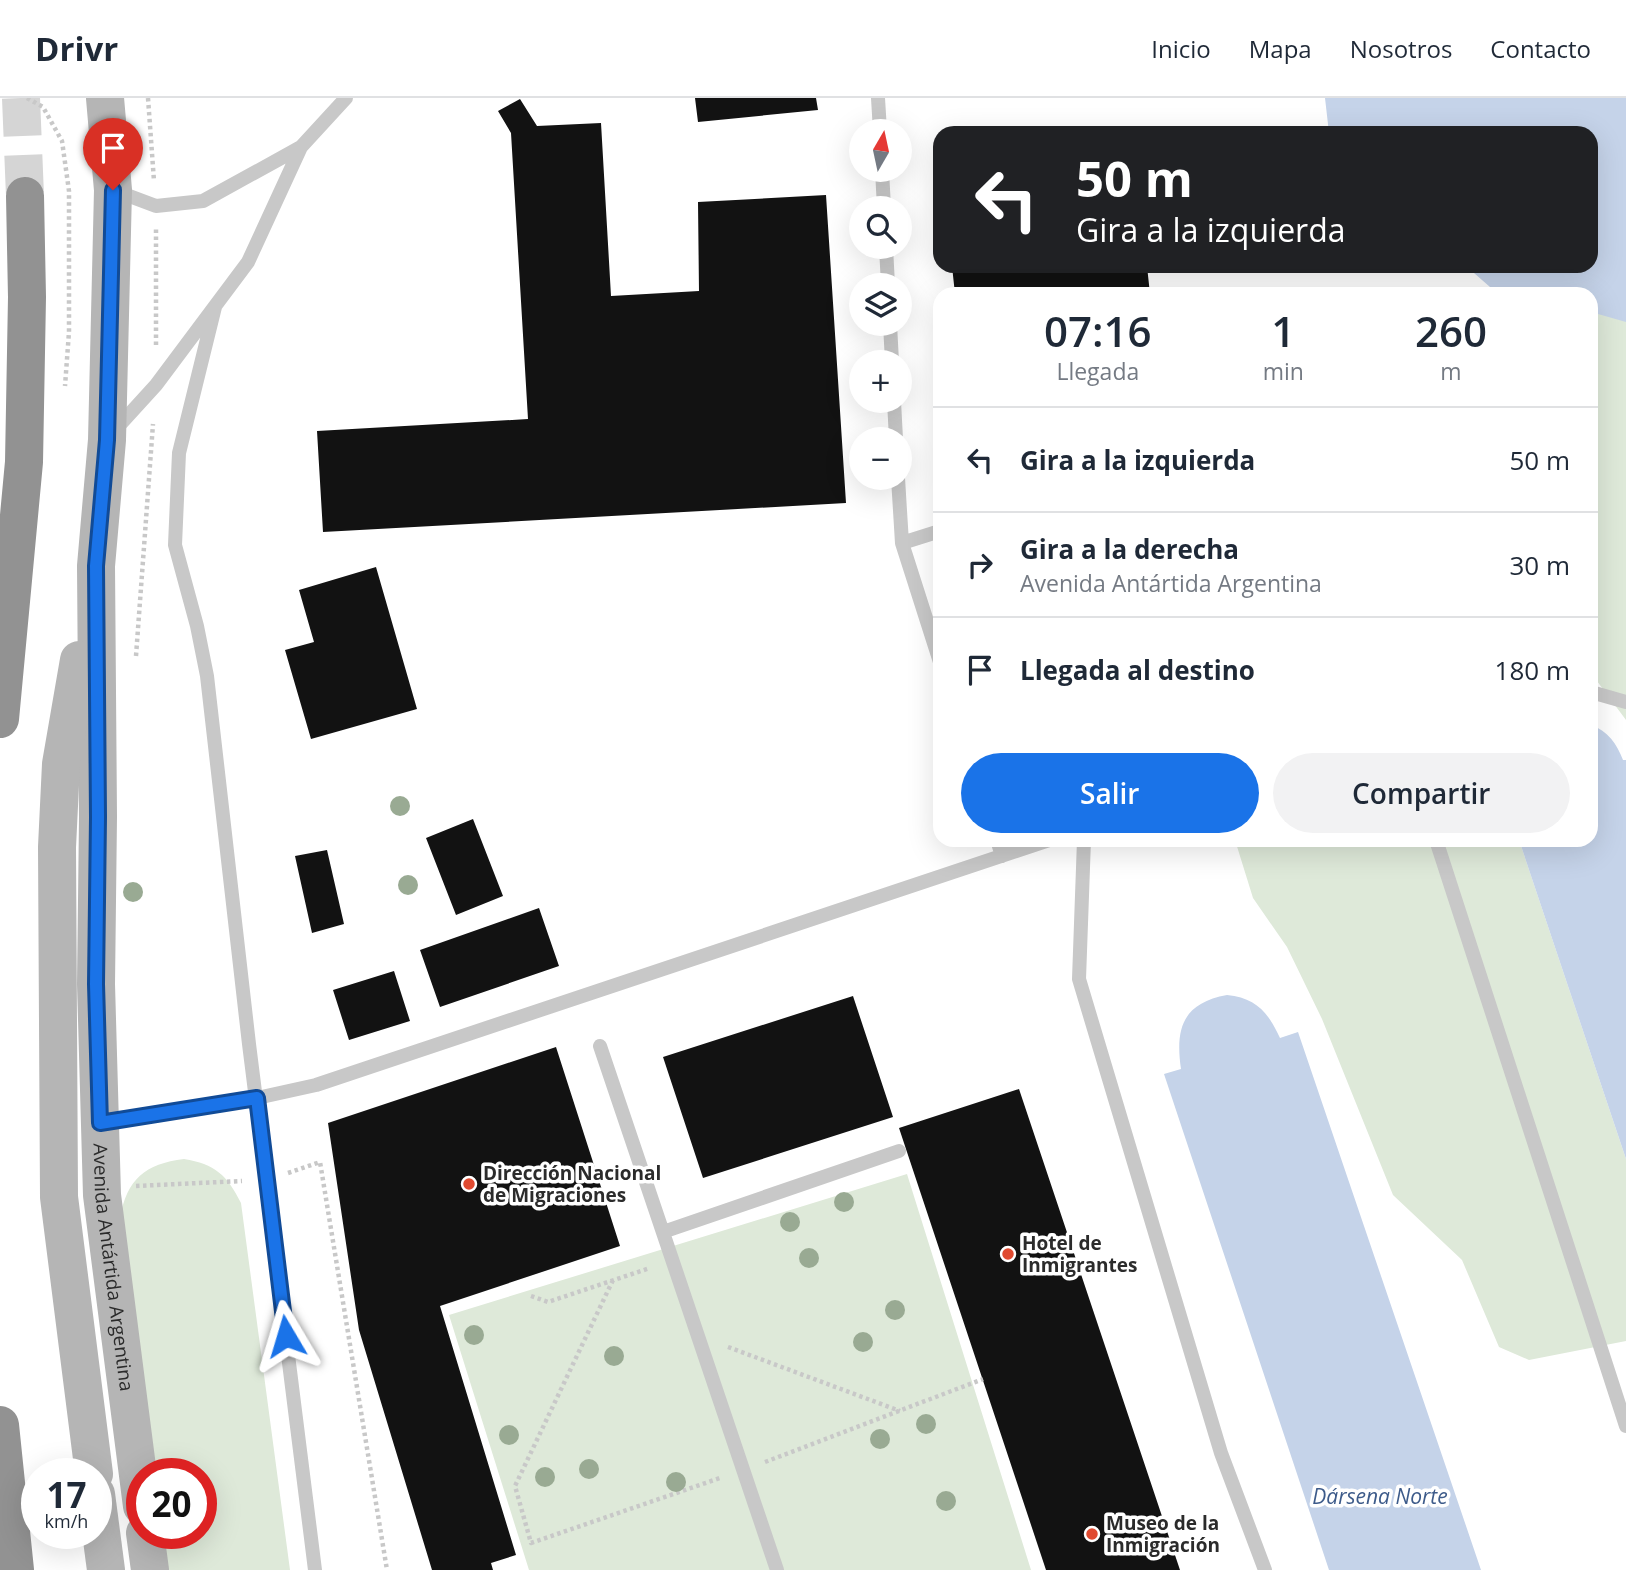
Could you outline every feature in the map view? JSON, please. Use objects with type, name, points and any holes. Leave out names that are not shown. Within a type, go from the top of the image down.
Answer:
[{"type":"highway","points":[[0,719],[24,462],[27,297],[25,196]]},
{"type":"highway","points":[[0,1425],[15,1570]]},
{"type":"main road","name":"Avenida Antártida Argentina","points":[[92,1458],[59,1197],[57,847],[61,764],[96,566],[107,440],[113,190],[105,98]]},
{"type":"main road","name":"Avenida Antártida Argentina","points":[[96,566],[96,984],[104,1215],[136,1458]]},
{"type":"main road","points":[[103,1549],[106,1570]]},
{"type":"main road","points":[[147,1549],[150,1570]]},
{"type":"lane","points":[[113,190],[156,206],[203,201],[300,146],[346,98]]},
{"type":"lane","points":[[878,98],[879,119]]},
{"type":"lane","points":[[107,440],[156,385],[248,262],[300,146]]},
{"type":"lane","points":[[215,307],[179,453],[175,545],[197,626],[207,676],[315,1570]]},
{"type":"lane","points":[[899,490],[902,543],[933,640]]},
{"type":"lane","points":[[902,543],[933,533]]},
{"type":"lane","points":[[1598,693],[1626,702]]},
{"type":"lane","points":[[999,847],[1002,856]]},
{"type":"lane","points":[[100,1123],[257,1098],[316,1085],[1028,847]]},
{"type":"lane","points":[[1084,847],[1079,979],[1221,1453],[1265,1570]]},
{"type":"lane","points":[[1438,847],[1626,1426]]},
{"type":"lane","points":[[600,1046],[777,1570]]},
{"type":"lane","points":[[663,1232],[899,1151]]},
{"type":"path","points":[[136,662],[156,385],[156,206],[148,98]]},
{"type":"path","points":[[531,1296],[548,1302],[673,1261]]},
{"type":"path","points":[[531,1543],[515,1486],[613,1280]]},
{"type":"path","points":[[698,1336],[901,1410]]},
{"type":"green space","points":[[1598,311],[1626,317],[1626,720],[1598,682]]},
{"type":"green space","points":[[1237,847],[1521,847],[1626,1159],[1626,1341],[1529,1360],[1499,1347],[1462,1260],[1393,1195],[1322,1019],[1287,947],[1253,898]]},
{"type":"green space","points":[[184,1159],[204,1164],[219,1172],[231,1185],[241,1203],[290,1570],[166,1570],[163,1549],[217,1549],[217,1458],[151,1458],[120,1218],[127,1193],[140,1176],[170,1161]]},
{"type":"green space","points":[[907,1174],[1031,1570],[529,1570],[449,1315]]},
{"type":"water","points":[[1325,98],[1626,98],[1626,322],[1598,314],[1598,287],[1490,287],[1474,273],[1598,273],[1598,126],[1328,126]]},
{"type":"water","points":[[1598,729],[1607,734],[1623,760],[1626,760],[1626,1159],[1521,847],[1598,847]]},
{"type":"water","name":"Dársena Norte","points":[[1227,995],[1246,999],[1260,1008],[1280,1038],[1298,1032],[1481,1570],[1329,1570],[1164,1074],[1181,1069],[1181,1030],[1192,1011],[1200,1004]]},
{"type":"building","points":[[695,98],[816,98],[818,110],[698,122]]},
{"type":"building","points":[[520,99],[537,126],[601,123],[611,296],[699,291],[698,202],[826,195],[846,503],[323,532],[317,431],[528,419],[511,133],[498,111]]},
{"type":"building","points":[[953,273],[1148,273],[1149,287],[954,287]]},
{"type":"building","points":[[376,567],[417,709],[311,739],[285,650],[314,642],[299,590]]},
{"type":"building","points":[[473,819],[503,896],[456,915],[426,838]]},
{"type":"building","points":[[327,850],[344,924],[312,933],[295,856]]},
{"type":"building","points":[[539,908],[559,966],[440,1007],[420,950]]},
{"type":"building","points":[[394,971],[410,1021],[349,1040],[333,990]]},
{"type":"building","points":[[853,996],[893,1117],[703,1178],[663,1057]]},
{"type":"building","name":"Dirección Nacional de Migraciones","points":[[556,1047],[620,1246],[440,1306],[516,1555],[491,1563],[493,1570],[432,1570],[359,1330],[328,1123]]},
{"type":"building","name":"Hotel de Inmigrantes","points":[[1019,1089],[1180,1570],[1046,1570],[899,1128]]},
{"type":"tunnel","points":[[21,98],[25,196]]},
{"type":"place","name":"Dirección Nacional de Migraciones","points":[[469,1184]]},
{"type":"place","name":"Hotel de Inmigrantes","points":[[1008,1254]]},
{"type":"place","name":"Museo de la Inmigración","points":[[1092,1534]]},
{"type":"route","points":[[113,190],[107,440],[96,566],[96,984],[100,1123],[257,1098],[286,1336]]}]
